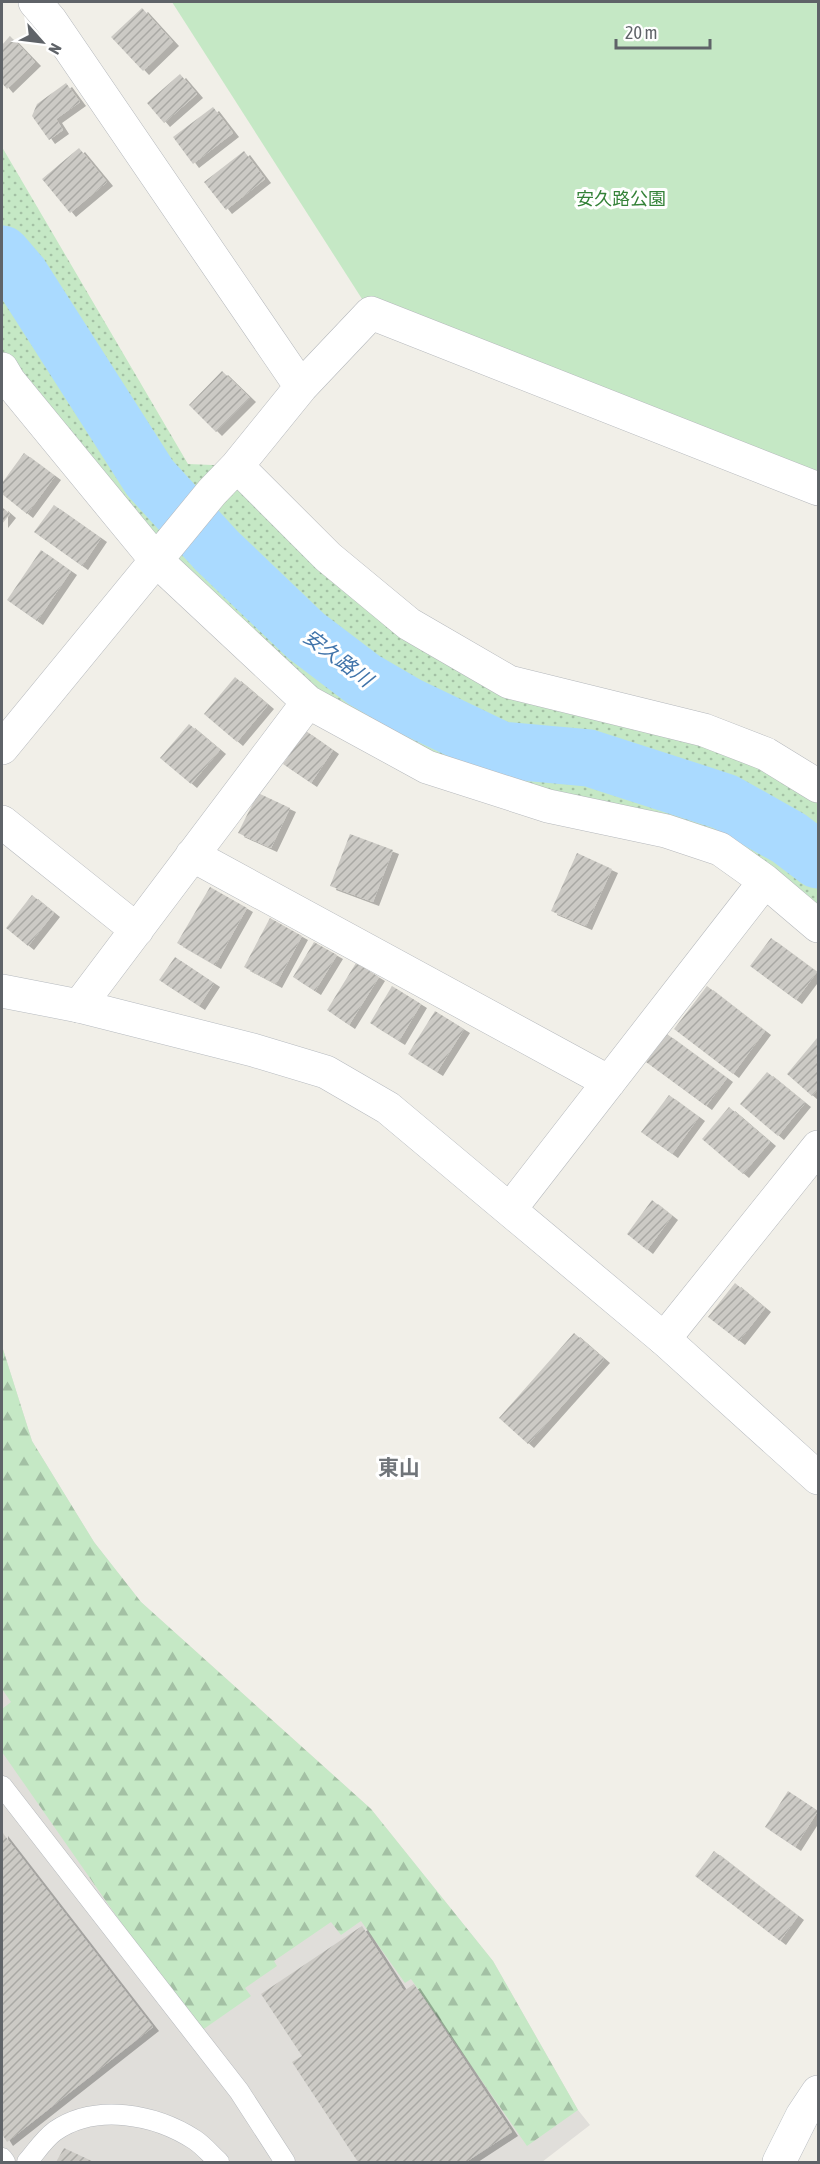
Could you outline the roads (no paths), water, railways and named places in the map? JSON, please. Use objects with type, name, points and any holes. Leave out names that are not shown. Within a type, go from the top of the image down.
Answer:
[{"type":"street","points":[[51,8],[301,387]]},
{"type":"street","points":[[2,748],[301,387],[371,313],[819,489]]},
{"type":"street","points":[[4,380],[156,560],[308,702],[427,767],[548,806],[666,831],[720,849],[765,880],[819,926]]},
{"type":"street","points":[[237,466],[328,557],[410,624],[509,682],[704,730],[766,754],[819,786]]},
{"type":"street","points":[[79,1006],[308,702]]},
{"type":"street","points":[[2,822],[137,930]]},
{"type":"street","points":[[192,855],[609,1082]]},
{"type":"street","points":[[511,1208],[765,880]]},
{"type":"street","points":[[2,990],[79,1006],[254,1050],[326,1072],[388,1108],[511,1208],[818,1475]]},
{"type":"street","points":[[664,1339],[819,1147]]},
{"type":"street","points":[[779,2163],[802,2116],[819,2092]]},
{"type":"lane","points":[[2,1786],[239,2091],[285,2163]]},
{"type":"lane","points":[[27,2163],[53,2132],[81,2118],[126,2114],[161,2123],[196,2141],[219,2163]]},
{"type":"lane","points":[[2,2158],[5,2163]]},
{"type":"waterway","name":"安久路川","points":[[2,254],[21,276],[150,478],[217,551],[306,636],[364,680],[407,705],[501,750],[589,758],[725,802],[789,838],[818,860]]},
{"type":"district","name":"東山","points":[[399,1468]]},
{"type":"park label","name":"安久路公園","points":[[621,199]]}]
